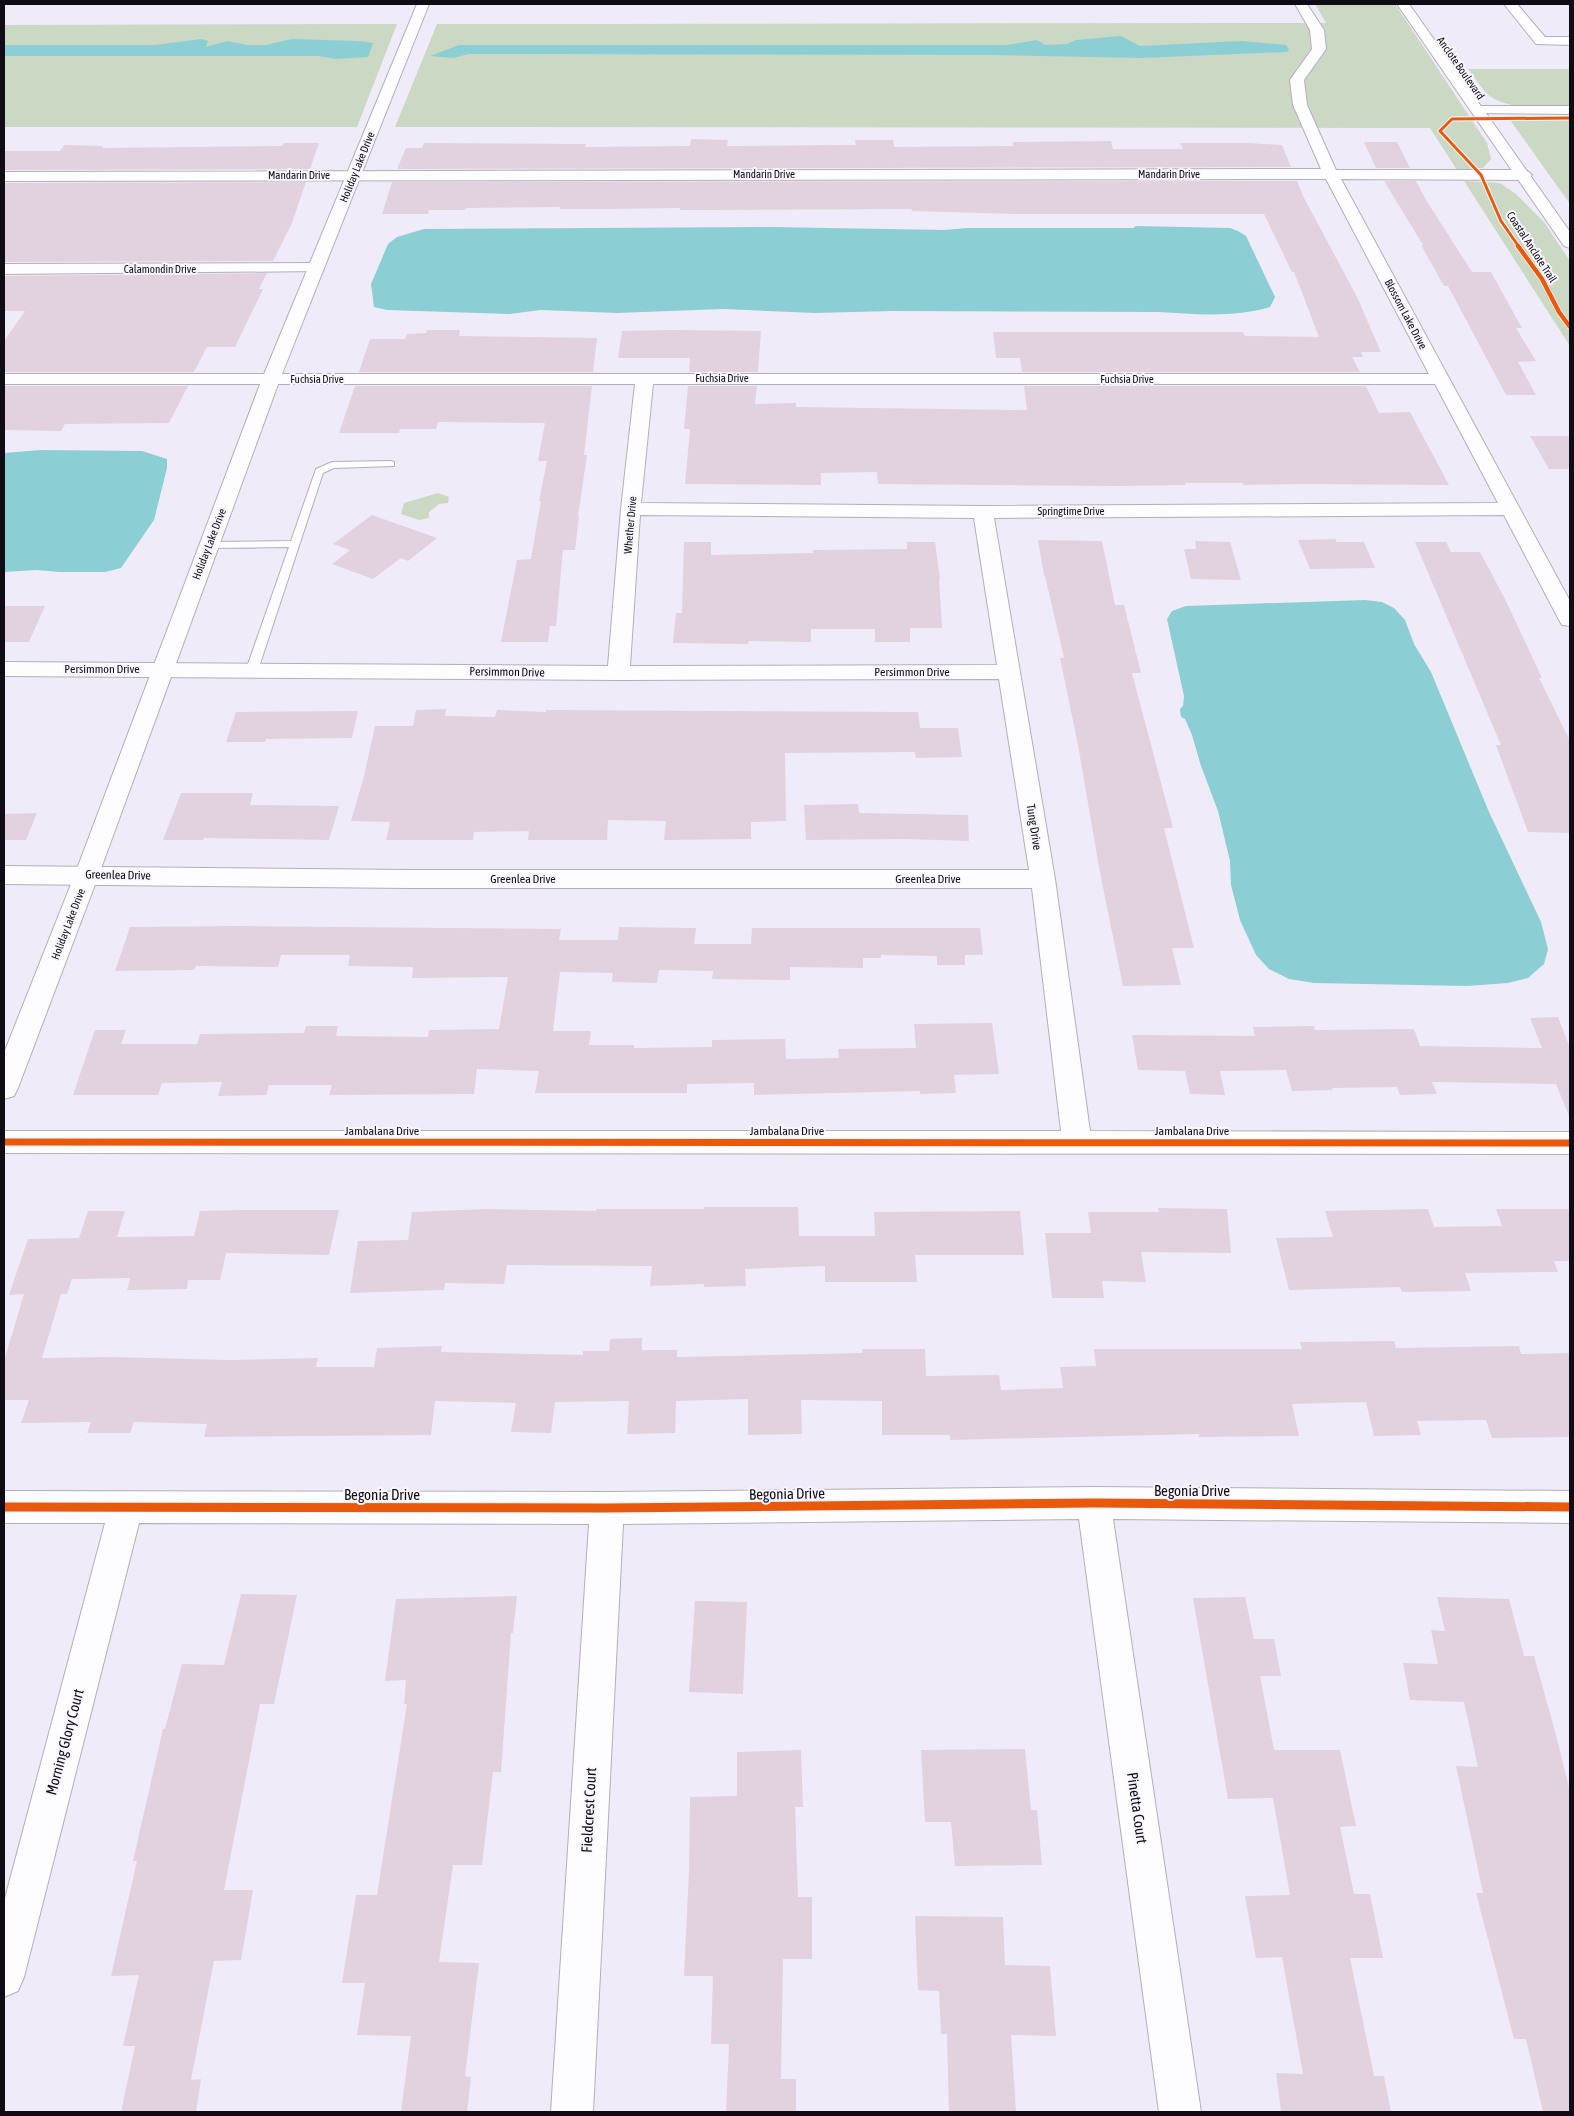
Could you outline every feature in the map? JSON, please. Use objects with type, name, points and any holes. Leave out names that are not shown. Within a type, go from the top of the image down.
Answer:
[{"type":"street","name":"Holiday Lake Drive","points":[[4,1088],[87,874],[271,379],[423,4]]},
{"type":"street","name":"Blossom Lake Drive","points":[[1301,4],[1317,30],[1319,49],[1297,80],[1300,105],[1331,174],[1570,620]]},
{"type":"street","name":"Anclote Boulevard","points":[[1404,4],[1570,243]]},
{"type":"street","points":[[1510,4],[1541,42],[1570,41]]},
{"type":"street","points":[[1478,110],[1570,110]]},
{"type":"street","name":"Mandarin Drive","points":[[4,176],[1331,174],[1524,176]]},
{"type":"street","name":"Calamondin Drive","points":[[4,269],[316,268]]},
{"type":"street","name":"Whether Drive","points":[[618,673],[631,509],[645,378]]},
{"type":"street","name":"Fuchsia Drive","points":[[4,379],[1441,379]]},
{"type":"street","name":"Springtime Drive","points":[[631,509],[983,512],[1511,509]]},
{"type":"street","name":"Tung Drive","points":[[983,512],[1043,879],[1077,1143]]},
{"type":"street","name":"Persimmon Drive","points":[[4,669],[618,673],[1009,672]]},
{"type":"street","name":"Greenlea Drive","points":[[4,874],[409,879],[1043,879]]},
{"type":"street","name":"Jambalana Drive","points":[[4,1142],[1570,1143]]},
{"type":"street","name":"Begonia Drive","points":[[4,1507],[607,1508],[1094,1503],[1570,1507]]},
{"type":"street","name":"Pinetta Court","points":[[1094,1503],[1180,2112]]},
{"type":"street","name":"Morning Glory Court","points":[[4,1978],[126,1507]]},
{"type":"street","name":"Fieldcrest Court","points":[[572,2112],[607,1508]]},
{"type":"lane","points":[[252,670],[319,471],[332,465],[391,464]]},
{"type":"lane","points":[[208,546],[295,544]]},
{"type":"green space","points":[[1315,4],[1395,4],[1487,143],[1491,159],[1483,168],[1457,170],[1430,128],[395,127],[437,24],[1326,23]]},
{"type":"green space","points":[[397,24],[357,127],[4,127],[4,25]]},
{"type":"green space","points":[[1468,69],[1570,69],[1570,106],[1529,107],[1498,101],[1481,87]]},
{"type":"green space","points":[[1570,116],[1570,204],[1508,117]]},
{"type":"green space","points":[[1464,181],[1500,183],[1516,194],[1544,222],[1570,261],[1570,346]]},
{"type":"green space","points":[[438,493],[449,497],[448,503],[439,504],[429,512],[429,518],[419,520],[401,514],[404,503]]},
{"type":"water","points":[[1121,36],[1140,46],[1242,41],[1286,45],[1289,50],[1287,52],[1142,58],[992,55],[468,54],[454,58],[430,56],[459,45],[1007,45],[1037,40],[1045,45],[1067,44],[1076,40]]},
{"type":"water","points":[[201,39],[208,41],[206,47],[227,41],[247,45],[266,45],[292,39],[373,43],[368,57],[335,59],[319,56],[4,56],[4,45],[155,45]]},
{"type":"water","points":[[1136,226],[1230,228],[1238,231],[1246,236],[1275,297],[1270,307],[1228,314],[891,311],[815,313],[723,309],[617,313],[541,310],[509,314],[387,310],[374,307],[371,284],[388,244],[397,237],[424,229],[772,227],[944,230],[967,228],[1133,228]]},
{"type":"water","points":[[41,450],[142,451],[167,459],[167,468],[154,520],[121,568],[105,572],[37,570],[4,572],[4,453]]},
{"type":"water","points":[[1365,600],[1382,602],[1394,608],[1405,620],[1414,644],[1431,672],[1489,812],[1541,922],[1548,949],[1544,964],[1528,978],[1508,983],[1467,986],[1314,983],[1289,979],[1269,969],[1256,955],[1240,920],[1231,885],[1230,861],[1218,811],[1201,766],[1192,735],[1185,719],[1181,717],[1180,709],[1183,706],[1184,696],[1167,619],[1172,611],[1186,606]]},
{"type":"building","points":[[691,139],[728,140],[727,146],[856,145],[855,140],[893,140],[894,147],[1013,146],[1013,142],[1111,141],[1113,149],[1183,149],[1180,143],[1250,143],[1282,145],[1291,167],[397,169],[406,148],[422,148],[424,143],[586,144],[585,147],[690,146]]},
{"type":"building","points":[[1364,142],[1397,142],[1410,168],[1376,168]]},
{"type":"building","points":[[284,143],[319,143],[310,169],[4,170],[4,151],[60,151],[64,145],[103,146],[102,148],[282,146]]},
{"type":"building","points":[[1297,181],[1303,196],[1357,297],[1381,352],[1361,352],[1363,357],[1352,357],[1360,372],[1022,372],[1020,358],[996,358],[993,332],[1243,332],[1245,336],[1319,337],[1294,272],[1292,272],[1264,214],[1015,214],[912,211],[911,209],[680,210],[680,208],[560,209],[560,207],[466,208],[465,210],[429,210],[428,214],[382,214],[392,182]]},
{"type":"building","points":[[1384,181],[1416,181],[1472,272],[1491,272],[1522,328],[1516,328],[1536,361],[1518,362],[1536,395],[1506,395],[1448,286],[1444,286],[1421,245],[1423,245]]},
{"type":"building","points":[[306,182],[292,223],[273,261],[4,262],[4,183]]},
{"type":"building","points":[[267,273],[259,289],[263,289],[235,347],[207,347],[194,372],[4,372],[4,341],[25,311],[4,311],[4,276]]},
{"type":"building","points":[[427,330],[460,330],[459,336],[597,338],[593,372],[359,372],[370,339],[405,339],[407,334],[426,333]]},
{"type":"building","points":[[622,331],[761,331],[758,372],[689,372],[690,358],[618,358]]},
{"type":"building","points":[[4,386],[188,386],[169,423],[65,424],[61,431],[4,430]]},
{"type":"building","points":[[355,386],[592,386],[584,455],[587,455],[575,550],[563,550],[556,626],[550,626],[548,642],[501,642],[517,560],[531,559],[547,461],[538,461],[545,423],[438,422],[436,429],[400,429],[399,433],[339,433]]},
{"type":"building","points":[[688,386],[757,386],[755,404],[796,403],[796,407],[1027,410],[1024,386],[1366,386],[1379,413],[1410,412],[1449,485],[1243,485],[1243,483],[1116,486],[878,484],[877,472],[821,473],[821,485],[685,484],[690,429],[684,429]]},
{"type":"building","points":[[1530,436],[1570,436],[1570,469],[1549,469]]},
{"type":"building","points":[[372,515],[437,538],[408,561],[401,558],[373,579],[332,564],[350,550],[333,544]]},
{"type":"building","points":[[1335,539],[1337,542],[1364,542],[1375,568],[1310,569],[1298,540]]},
{"type":"building","points":[[1038,540],[1102,541],[1115,605],[1124,605],[1141,673],[1132,673],[1173,828],[1164,828],[1194,948],[1172,948],[1181,985],[1123,986],[1060,658],[1064,658],[1044,575]]},
{"type":"building","points":[[1195,541],[1230,542],[1241,580],[1191,579],[1184,549],[1196,549]]},
{"type":"building","points":[[684,542],[711,542],[711,555],[813,553],[813,550],[907,549],[907,542],[935,542],[940,579],[942,628],[910,628],[910,642],[875,642],[875,629],[811,629],[811,642],[749,641],[748,644],[673,643],[676,613],[682,613]]},
{"type":"building","points":[[1415,542],[1446,542],[1451,552],[1480,552],[1505,599],[1542,678],[1539,678],[1570,741],[1570,833],[1528,832],[1496,745],[1501,745]]},
{"type":"building","points":[[4,606],[45,606],[29,642],[4,642]]},
{"type":"building","points":[[446,709],[445,716],[495,717],[497,710],[546,712],[546,710],[918,712],[920,728],[958,728],[962,757],[916,758],[915,752],[785,753],[786,821],[751,822],[751,839],[664,840],[666,821],[608,820],[607,840],[528,840],[529,831],[474,832],[473,840],[386,840],[390,822],[351,821],[364,776],[375,726],[413,726],[416,710]]},
{"type":"building","points":[[358,711],[352,738],[266,739],[265,742],[226,742],[236,712]]},
{"type":"building","points":[[181,793],[253,793],[250,805],[339,806],[329,840],[204,838],[203,840],[163,840]]},
{"type":"building","points":[[858,804],[859,813],[968,815],[969,841],[905,839],[806,840],[804,805]]},
{"type":"building","points":[[37,813],[26,840],[4,840],[4,814]]},
{"type":"building","points":[[239,926],[561,929],[559,940],[618,940],[619,927],[696,928],[694,944],[751,944],[752,928],[980,928],[983,955],[965,955],[965,965],[937,965],[937,956],[881,955],[881,958],[863,958],[863,968],[790,967],[790,980],[712,979],[713,971],[659,970],[657,983],[612,982],[613,973],[560,972],[553,1031],[591,1031],[589,1045],[634,1045],[634,1048],[712,1047],[712,1040],[785,1039],[786,1059],[839,1058],[838,1049],[916,1048],[914,1024],[992,1023],[999,1074],[954,1075],[956,1093],[920,1094],[920,1091],[754,1095],[754,1083],[687,1084],[687,1093],[535,1093],[539,1071],[477,1069],[474,1094],[329,1095],[332,1085],[269,1085],[266,1095],[218,1096],[222,1082],[162,1083],[158,1095],[73,1095],[95,1030],[126,1030],[121,1044],[197,1044],[200,1034],[304,1033],[306,1026],[338,1026],[336,1036],[428,1037],[429,1030],[499,1029],[508,977],[412,978],[413,967],[348,966],[350,955],[281,955],[278,967],[196,966],[194,970],[115,971],[130,927]]},
{"type":"building","points":[[1558,1017],[1570,1048],[1570,1116],[1556,1084],[1432,1082],[1437,1094],[1400,1095],[1397,1087],[1292,1091],[1286,1070],[1220,1071],[1225,1095],[1190,1094],[1185,1071],[1138,1070],[1132,1035],[1255,1036],[1253,1027],[1314,1026],[1315,1030],[1414,1029],[1420,1046],[1542,1048],[1530,1018]]},
{"type":"building","points":[[704,1207],[798,1207],[799,1236],[875,1236],[874,1212],[1020,1211],[1024,1255],[915,1255],[917,1282],[825,1282],[825,1266],[745,1269],[746,1286],[704,1287],[704,1284],[650,1286],[652,1266],[507,1265],[504,1284],[445,1283],[444,1290],[350,1293],[358,1241],[408,1240],[412,1212],[487,1209],[596,1211],[597,1209],[704,1209]]},
{"type":"building","points":[[1158,1208],[1227,1209],[1231,1253],[1141,1252],[1146,1282],[1102,1281],[1104,1298],[1052,1298],[1045,1233],[1091,1233],[1088,1212],[1159,1212]]},
{"type":"building","points":[[1428,1209],[1434,1227],[1502,1226],[1496,1209],[1570,1209],[1570,1261],[1554,1261],[1558,1272],[1465,1273],[1471,1291],[1402,1292],[1400,1287],[1289,1290],[1276,1238],[1333,1237],[1325,1211]]},
{"type":"building","points":[[339,1210],[329,1255],[226,1253],[220,1280],[188,1280],[187,1289],[127,1290],[130,1278],[72,1279],[67,1294],[61,1294],[42,1358],[110,1357],[229,1360],[318,1358],[316,1367],[374,1367],[377,1348],[442,1346],[441,1352],[583,1355],[583,1351],[609,1351],[610,1339],[642,1338],[642,1350],[677,1350],[677,1357],[863,1353],[862,1349],[925,1349],[926,1376],[999,1375],[1001,1390],[1063,1388],[1060,1367],[1096,1366],[1094,1349],[1302,1349],[1300,1342],[1394,1341],[1396,1348],[1519,1346],[1521,1354],[1570,1353],[1570,1437],[1492,1438],[1486,1420],[1417,1421],[1421,1435],[1374,1436],[1366,1402],[1292,1404],[1299,1436],[1199,1437],[1199,1434],[950,1440],[950,1435],[882,1435],[882,1401],[801,1400],[802,1434],[748,1435],[748,1399],[676,1401],[675,1433],[627,1434],[629,1401],[555,1402],[551,1433],[511,1432],[516,1403],[435,1401],[431,1435],[204,1437],[207,1424],[134,1422],[130,1433],[87,1433],[91,1422],[21,1423],[29,1400],[4,1400],[4,1361],[24,1294],[9,1295],[28,1239],[79,1238],[88,1211],[125,1211],[117,1237],[194,1236],[200,1211]]},
{"type":"building","points":[[241,1594],[297,1595],[274,1704],[260,1704],[224,1890],[253,1890],[241,1960],[214,1961],[191,2080],[201,2079],[196,2112],[121,2112],[135,2046],[123,2046],[139,1975],[111,1976],[137,1861],[133,1861],[163,1729],[165,1729],[182,1664],[224,1665]]},
{"type":"building","points":[[517,1596],[513,1633],[511,1633],[501,1772],[493,1772],[482,1865],[453,1865],[439,1962],[479,1963],[465,2076],[471,2077],[467,2112],[401,2112],[411,2036],[357,2035],[365,1983],[342,1983],[356,1895],[377,1895],[407,1704],[404,1704],[406,1680],[385,1681],[396,1599]]},
{"type":"building","points":[[1245,1597],[1254,1639],[1274,1639],[1281,1676],[1260,1676],[1274,1750],[1340,1750],[1356,1826],[1340,1827],[1354,1894],[1370,1894],[1383,1958],[1350,1958],[1374,2076],[1384,2076],[1391,2112],[1281,2112],[1276,2073],[1303,2074],[1282,1957],[1256,1958],[1245,1896],[1290,1895],[1273,1798],[1228,1799],[1193,1598]]},
{"type":"building","points":[[1437,1597],[1509,1599],[1524,1656],[1534,1656],[1556,1735],[1570,1791],[1570,2112],[1543,2112],[1526,2039],[1514,2039],[1476,1893],[1483,1893],[1456,1766],[1478,1767],[1464,1702],[1410,1700],[1403,1663],[1438,1664],[1431,1630],[1445,1631]]},
{"type":"building","points":[[695,1601],[747,1602],[743,1694],[689,1692]]},
{"type":"building","points":[[1025,1749],[1031,1810],[1037,1810],[1042,1865],[955,1866],[951,1822],[925,1822],[921,1750]]},
{"type":"building","points":[[801,1750],[803,1807],[795,1807],[798,1897],[812,1897],[812,1959],[783,1959],[781,2079],[796,2079],[796,2112],[726,2112],[729,2044],[711,2044],[713,1976],[684,1976],[690,1797],[737,1796],[737,1752]]},
{"type":"building","points":[[915,1916],[1003,1917],[1005,1965],[1050,1966],[1056,2036],[1011,2035],[1016,2112],[949,2112],[947,2034],[941,2034],[939,1991],[918,1990]]},
{"type":"cycle path","name":"Coastal Anclote Trail","points":[[1570,118],[1452,119],[1440,131],[1481,175],[1501,221],[1542,279],[1559,312],[1570,327]]},
{"type":"cycle path","points":[[4,1142],[1570,1143]]},
{"type":"cycle path","points":[[4,1507],[607,1508],[1094,1503],[1570,1507]]}]
